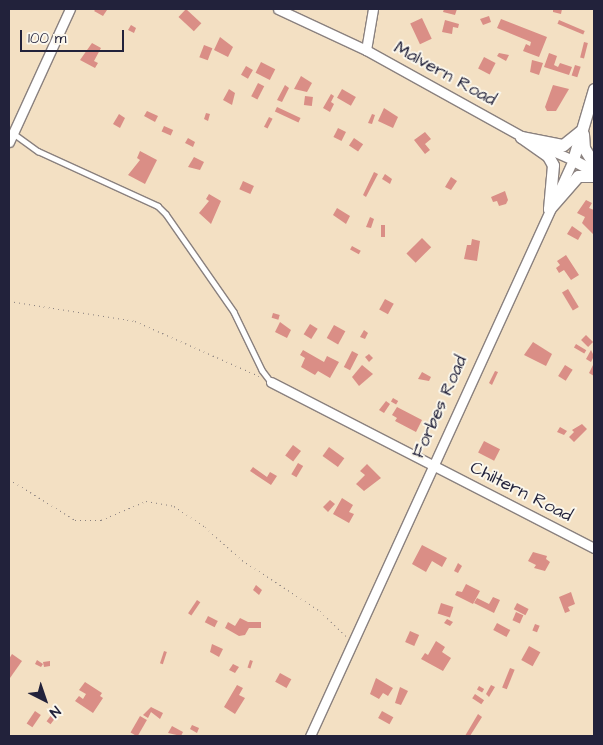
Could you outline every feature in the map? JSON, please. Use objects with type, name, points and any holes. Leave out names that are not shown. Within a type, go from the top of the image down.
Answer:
[{"type":"main road","name":"Forbes Road","points":[[573,160],[594,89]]},
{"type":"main road","points":[[521,136],[563,145],[583,128]]},
{"type":"main road","points":[[583,128],[584,148],[594,164]]},
{"type":"main road","points":[[521,136],[548,156],[553,165],[548,209]]},
{"type":"main road","name":"Malvern Road","points":[[573,160],[594,171]]},
{"type":"main road","points":[[548,209],[578,176],[594,176]]},
{"type":"street","points":[[11,138],[70,9]]},
{"type":"street","name":"Malvern Road","points":[[278,9],[366,50],[521,136],[573,160]]},
{"type":"street","points":[[366,50],[373,9]]},
{"type":"street","name":"Forbes Road","points":[[310,736],[548,209],[573,160]]},
{"type":"street","name":"Chiltern Road","points":[[271,382],[594,548]]},
{"type":"lane","points":[[11,138],[158,206],[166,214],[234,312],[262,370],[271,382]]},
{"type":"path","points":[[9,301],[135,320],[271,382]]},
{"type":"path","points":[[9,479],[75,520],[101,520],[146,501],[174,506],[263,575],[320,611],[352,642]]},
{"type":"building","points":[[96,9],[107,10],[103,16],[94,11]]},
{"type":"building","points":[[186,9],[201,23],[194,31],[178,17]]},
{"type":"building","points":[[444,9],[457,9],[455,15],[443,12]]},
{"type":"building","points":[[553,9],[562,9],[561,14],[553,12]]},
{"type":"building","points":[[489,16],[491,22],[483,25],[480,19]]},
{"type":"building","points":[[422,18],[432,39],[420,44],[410,23]]},
{"type":"building","points":[[501,19],[547,37],[539,57],[523,51],[526,44],[530,46],[531,42],[497,28]]},
{"type":"building","points":[[445,20],[459,24],[458,28],[453,27],[452,34],[442,32]]},
{"type":"building","points":[[559,20],[585,31],[583,35],[557,24]]},
{"type":"building","points":[[131,25],[136,28],[134,33],[128,30]]},
{"type":"building","points":[[220,37],[233,47],[228,57],[214,50]]},
{"type":"building","points":[[584,42],[588,43],[584,58],[580,58]]},
{"type":"building","points":[[92,43],[101,48],[94,61],[98,63],[95,68],[80,60]]},
{"type":"building","points":[[204,45],[212,48],[208,60],[199,57]]},
{"type":"building","points":[[499,53],[509,55],[506,61],[497,56]]},
{"type":"building","points":[[549,53],[557,56],[554,65],[558,67],[560,63],[572,67],[569,75],[544,67]]},
{"type":"building","points":[[484,57],[496,63],[490,74],[478,69]]},
{"type":"building","points":[[532,60],[543,63],[539,75],[530,72]]},
{"type":"building","points":[[261,62],[275,69],[270,80],[256,73]]},
{"type":"building","points":[[575,65],[581,67],[577,77],[572,75]]},
{"type":"building","points":[[246,66],[253,70],[248,79],[241,75]]},
{"type":"building","points":[[301,76],[312,83],[307,92],[294,89]]},
{"type":"building","points":[[258,83],[264,86],[257,100],[251,96]]},
{"type":"building","points":[[285,85],[289,88],[282,102],[277,100]]},
{"type":"building","points":[[553,85],[569,89],[556,111],[547,111],[545,107]]},
{"type":"building","points":[[229,89],[235,93],[232,105],[223,100]]},
{"type":"building","points":[[342,89],[356,97],[351,106],[337,98]]},
{"type":"building","points":[[331,94],[334,96],[331,102],[334,104],[330,112],[323,108]]},
{"type":"building","points":[[305,96],[313,97],[312,106],[304,105]]},
{"type":"building","points":[[277,107],[301,118],[298,123],[275,112]]},
{"type":"building","points":[[384,108],[398,117],[393,128],[378,121]]},
{"type":"building","points":[[147,111],[158,116],[155,122],[144,116]]},
{"type":"building","points":[[206,113],[210,114],[208,121],[204,119]]},
{"type":"building","points":[[119,114],[125,118],[120,128],[113,124]]},
{"type":"building","points":[[372,114],[375,115],[372,124],[368,123]]},
{"type":"building","points":[[269,117],[273,119],[268,129],[264,127]]},
{"type":"building","points":[[164,126],[173,130],[171,136],[162,131]]},
{"type":"building","points":[[338,128],[346,132],[341,141],[333,137]]},
{"type":"building","points":[[425,132],[431,139],[425,144],[430,150],[425,154],[414,140]]},
{"type":"building","points":[[188,138],[195,142],[193,147],[185,143]]},
{"type":"building","points":[[354,138],[363,144],[358,152],[349,145]]},
{"type":"building","points":[[140,151],[157,160],[145,184],[128,175],[140,160],[137,158]]},
{"type":"building","points":[[194,157],[204,162],[200,170],[188,167]]},
{"type":"building","points":[[374,172],[378,174],[366,197],[363,195]]},
{"type":"building","points":[[385,174],[392,179],[390,184],[382,179]]},
{"type":"building","points":[[451,177],[457,181],[451,190],[445,187]]},
{"type":"building","points":[[243,181],[254,186],[250,194],[239,189]]},
{"type":"building","points":[[505,191],[508,200],[506,204],[499,206],[497,201],[493,202],[491,197]]},
{"type":"building","points":[[209,194],[221,201],[211,224],[199,213],[209,201],[206,199]]},
{"type":"building","points":[[586,200],[592,203],[589,208],[594,210],[594,235],[582,223],[585,217],[577,213]]},
{"type":"building","points":[[337,208],[350,216],[346,224],[333,215]]},
{"type":"building","points":[[370,217],[374,219],[371,228],[366,227]]},
{"type":"building","points":[[381,225],[385,225],[385,237],[381,237]]},
{"type":"building","points":[[572,226],[582,233],[578,240],[567,234]]},
{"type":"building","points":[[422,238],[431,247],[416,263],[406,254]]},
{"type":"building","points":[[472,239],[480,241],[477,261],[464,259],[467,245],[471,245]]},
{"type":"building","points":[[352,246],[361,251],[359,254],[350,249]]},
{"type":"building","points":[[566,255],[579,275],[571,280],[564,270],[559,273],[556,268],[560,265],[557,261]]},
{"type":"building","points":[[568,289],[579,307],[573,311],[562,293]]},
{"type":"building","points":[[385,299],[394,304],[388,314],[379,309]]},
{"type":"building","points":[[273,313],[280,315],[278,320],[272,318]]},
{"type":"building","points":[[280,322],[291,330],[287,338],[275,332]]},
{"type":"building","points":[[310,324],[318,329],[311,339],[304,334]]},
{"type":"building","points":[[334,325],[345,331],[338,344],[327,338]]},
{"type":"building","points":[[364,330],[368,333],[365,339],[360,337]]},
{"type":"building","points":[[586,335],[593,342],[588,347],[581,340]]},
{"type":"building","points":[[533,342],[552,354],[546,366],[524,355]]},
{"type":"building","points":[[576,344],[586,350],[584,354],[574,347]]},
{"type":"building","points":[[303,350],[324,362],[327,356],[339,362],[330,378],[318,371],[315,375],[301,367],[305,358],[300,355]]},
{"type":"building","points":[[591,350],[594,356],[591,362],[586,359]]},
{"type":"building","points":[[352,351],[358,354],[350,370],[344,367]]},
{"type":"building","points":[[369,354],[373,358],[369,362],[365,357]]},
{"type":"building","points":[[594,363],[594,376],[589,373]]},
{"type":"building","points":[[362,365],[373,374],[359,386],[352,377]]},
{"type":"building","points":[[565,365],[573,370],[566,381],[558,376]]},
{"type":"building","points":[[495,371],[498,372],[492,385],[489,383]]},
{"type":"building","points":[[422,372],[431,377],[429,381],[418,379]]},
{"type":"building","points":[[393,398],[398,401],[396,405],[391,401]]},
{"type":"building","points":[[386,401],[390,404],[384,413],[379,410]]},
{"type":"building","points":[[397,407],[422,420],[416,432],[395,421],[397,418],[392,415]]},
{"type":"building","points":[[582,424],[587,429],[574,442],[569,437],[574,432],[572,430]]},
{"type":"building","points":[[560,427],[567,431],[564,435],[557,432]]},
{"type":"building","points":[[484,441],[500,449],[494,461],[478,453]]},
{"type":"building","points":[[293,445],[301,451],[293,461],[285,455]]},
{"type":"building","points":[[329,447],[344,458],[338,467],[323,456]]},
{"type":"building","points":[[298,463],[303,466],[296,477],[291,474]]},
{"type":"building","points":[[367,464],[381,478],[364,491],[356,484],[365,475],[360,471]]},
{"type":"building","points":[[253,467],[267,477],[270,472],[277,476],[271,485],[250,471]]},
{"type":"building","points":[[342,498],[353,505],[349,512],[354,514],[349,523],[333,514]]},
{"type":"building","points":[[330,500],[335,504],[328,512],[323,507]]},
{"type":"building","points":[[422,545],[447,558],[442,567],[432,561],[426,572],[412,564]]},
{"type":"building","points":[[533,552],[547,556],[546,559],[550,562],[545,571],[534,568],[536,565],[528,561]]},
{"type":"building","points":[[458,563],[462,566],[458,573],[454,571]]},
{"type":"building","points":[[466,584],[480,591],[473,604],[455,595],[457,591],[462,592]]},
{"type":"building","points":[[256,585],[262,590],[259,595],[253,590]]},
{"type":"building","points":[[571,592],[575,604],[568,607],[570,611],[565,613],[559,597]]},
{"type":"building","points":[[493,597],[500,600],[494,613],[474,603],[477,598],[489,604]]},
{"type":"building","points":[[197,600],[200,602],[191,616],[188,613]]},
{"type":"building","points":[[441,603],[453,607],[450,617],[438,613]]},
{"type":"building","points":[[517,603],[529,609],[525,615],[514,609]]},
{"type":"building","points":[[516,612],[523,615],[520,623],[512,620]]},
{"type":"building","points":[[208,616],[218,621],[215,627],[205,622]]},
{"type":"building","points":[[240,618],[248,622],[261,622],[261,628],[249,628],[245,635],[239,636],[225,628],[228,622],[235,626]]},
{"type":"building","points":[[447,619],[453,622],[450,626],[444,623]]},
{"type":"building","points":[[497,623],[510,630],[506,637],[493,630]]},
{"type":"building","points":[[535,624],[540,626],[537,632],[532,630]]},
{"type":"building","points":[[410,631],[419,635],[414,646],[405,642]]},
{"type":"building","points":[[436,641],[445,647],[442,652],[451,658],[443,671],[421,659],[425,653],[428,655]]},
{"type":"building","points":[[212,644],[223,649],[219,657],[210,652]]},
{"type":"building","points":[[529,646],[540,652],[533,666],[521,660]]},
{"type":"building","points":[[164,651],[167,652],[163,664],[160,663]]},
{"type":"building","points":[[12,654],[22,661],[10,678],[9,659]]},
{"type":"building","points":[[37,660],[43,664],[41,667],[35,664]]},
{"type":"building","points":[[250,660],[253,661],[250,669],[248,668]]},
{"type":"building","points":[[50,661],[50,666],[44,667],[43,662]]},
{"type":"building","points":[[233,664],[239,667],[235,673],[229,670]]},
{"type":"building","points":[[510,668],[515,670],[507,689],[502,687]]},
{"type":"building","points":[[280,673],[291,679],[287,688],[275,682]]},
{"type":"building","points":[[376,678],[393,688],[388,696],[383,693],[379,699],[370,694]]},
{"type":"building","points":[[85,682],[102,693],[100,696],[103,698],[93,713],[75,701],[79,696],[83,699],[86,694],[79,690]]},
{"type":"building","points":[[237,685],[243,688],[239,695],[245,698],[235,714],[224,707]]},
{"type":"building","points":[[491,685],[495,687],[489,697],[486,694]]},
{"type":"building","points":[[479,686],[484,689],[482,693],[477,689]]},
{"type":"building","points":[[400,687],[408,691],[401,705],[395,703]]},
{"type":"building","points":[[475,694],[484,700],[481,704],[472,698]]},
{"type":"building","points":[[151,707],[163,713],[160,719],[151,712],[148,718],[143,715]]},
{"type":"building","points":[[55,710],[59,713],[51,724],[47,721]]},
{"type":"building","points":[[35,711],[41,715],[32,727],[27,723]]},
{"type":"building","points":[[382,711],[393,717],[389,724],[378,718]]},
{"type":"building","points":[[478,714],[482,717],[470,736],[465,736]]},
{"type":"building","points":[[140,716],[147,720],[138,736],[130,732]]},
{"type":"building","points":[[192,725],[199,728],[197,733],[190,729]]},
{"type":"building","points":[[172,726],[183,732],[181,736],[168,733]]}]
